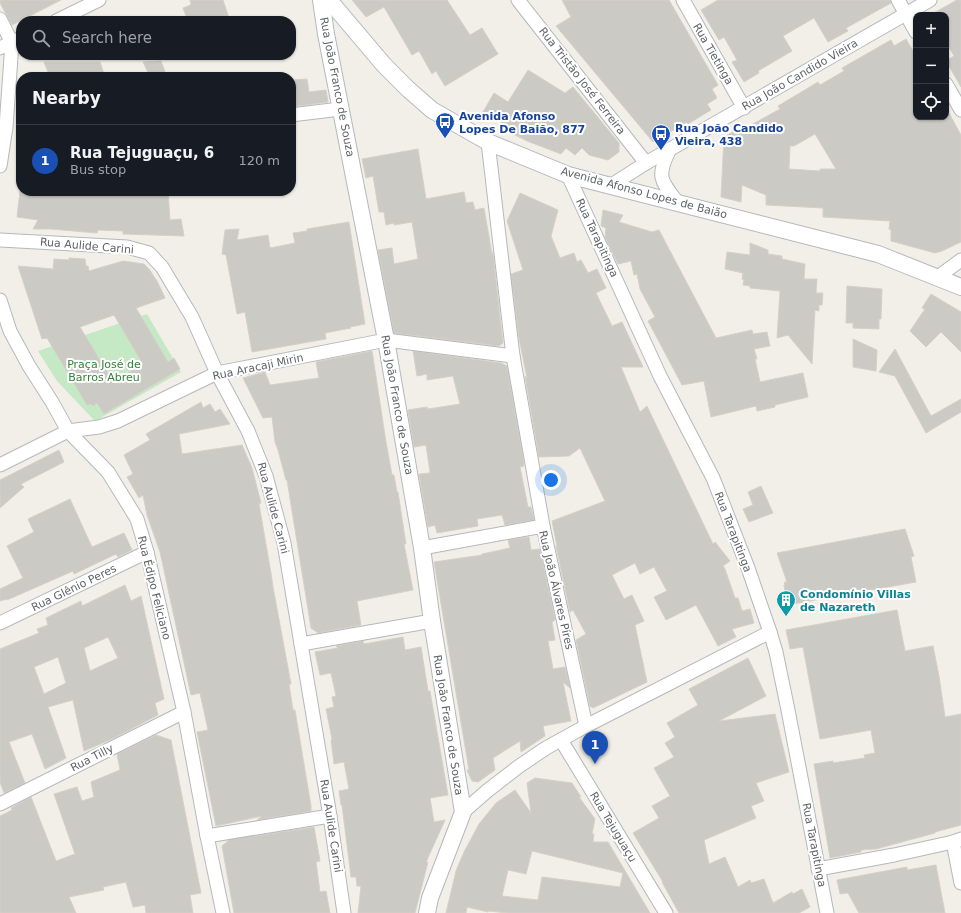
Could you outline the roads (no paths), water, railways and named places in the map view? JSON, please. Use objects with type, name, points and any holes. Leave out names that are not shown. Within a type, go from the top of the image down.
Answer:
[{"type":"street","points":[[66,16],[99,0]]},
{"type":"street","name":"Rua João Franco de Souza","points":[[321,0],[340,108],[386,340],[422,548],[432,622],[463,812]]},
{"type":"street","name":"Avenida Afonso Lopes de Baião","points":[[329,0],[384,65],[417,98],[432,110],[488,142],[568,175],[878,254],[961,287]]},
{"type":"street","name":"Rua Tristão José Ferreira","points":[[518,0],[646,163]]},
{"type":"street","name":"Rua Tietinga","points":[[683,0],[744,108]]},
{"type":"street","points":[[898,0],[913,27]]},
{"type":"street","name":"Rua João Candido Vieira","points":[[610,186],[646,163],[930,0]]},
{"type":"street","points":[[0,19],[11,43],[6,127],[0,166]]},
{"type":"street","points":[[326,34],[335,24],[346,20]]},
{"type":"street","points":[[949,89],[961,110]]},
{"type":"street","points":[[296,114],[340,108]]},
{"type":"street","points":[[488,142],[514,356],[543,526]]},
{"type":"street","points":[[669,151],[663,163],[661,176],[664,185],[678,203]]},
{"type":"street","name":"Rua Tarapitinga","points":[[568,175],[660,376],[713,478],[748,568],[776,652],[827,913]]},
{"type":"street","name":"Rua Aulide Carini","points":[[0,240],[127,247],[149,253],[162,267],[192,317],[217,373],[248,431],[266,476],[284,543],[330,816],[344,913]]},
{"type":"street","points":[[938,277],[961,260]]},
{"type":"street","name":"Rua Édipo Feliciano","points":[[0,300],[10,331],[68,431],[108,472],[137,519],[147,552],[184,712],[223,913]]},
{"type":"street","name":"Rua Aracaji Mirin","points":[[0,465],[68,431],[99,427],[118,421],[217,373],[386,340],[514,356]]},
{"type":"street","name":"Rua João Álvares Píres","points":[[422,548],[543,526],[586,726]]},
{"type":"street","name":"Rua Glênio Peres","points":[[0,623],[147,552]]},
{"type":"street","points":[[301,644],[432,622]]},
{"type":"street","points":[[428,913],[430,898],[463,812],[487,791],[546,748],[770,632]]},
{"type":"street","name":"Rua Tilly","points":[[0,804],[184,712]]},
{"type":"street","name":"Rua Tejuguaçu","points":[[561,740],[666,913]]},
{"type":"street","points":[[207,836],[330,816]]},
{"type":"street","points":[[818,869],[894,855],[957,840],[961,883]]},
{"type":"place","name":"Avenida Afonso Lopes De Baião, 877","points":[[445,139]]},
{"type":"place","name":"Rua João Candido Vieira, 438","points":[[661,151]]},
{"type":"place","name":"Condomínio Villas de Nazareth","points":[[786,617]]},
{"type":"place","name":"Rua Tejuguaçu, 6","points":[[595,764]]},
{"type":"park label","name":"Praça José de Barros Abreu","points":[[104,370]]}]
